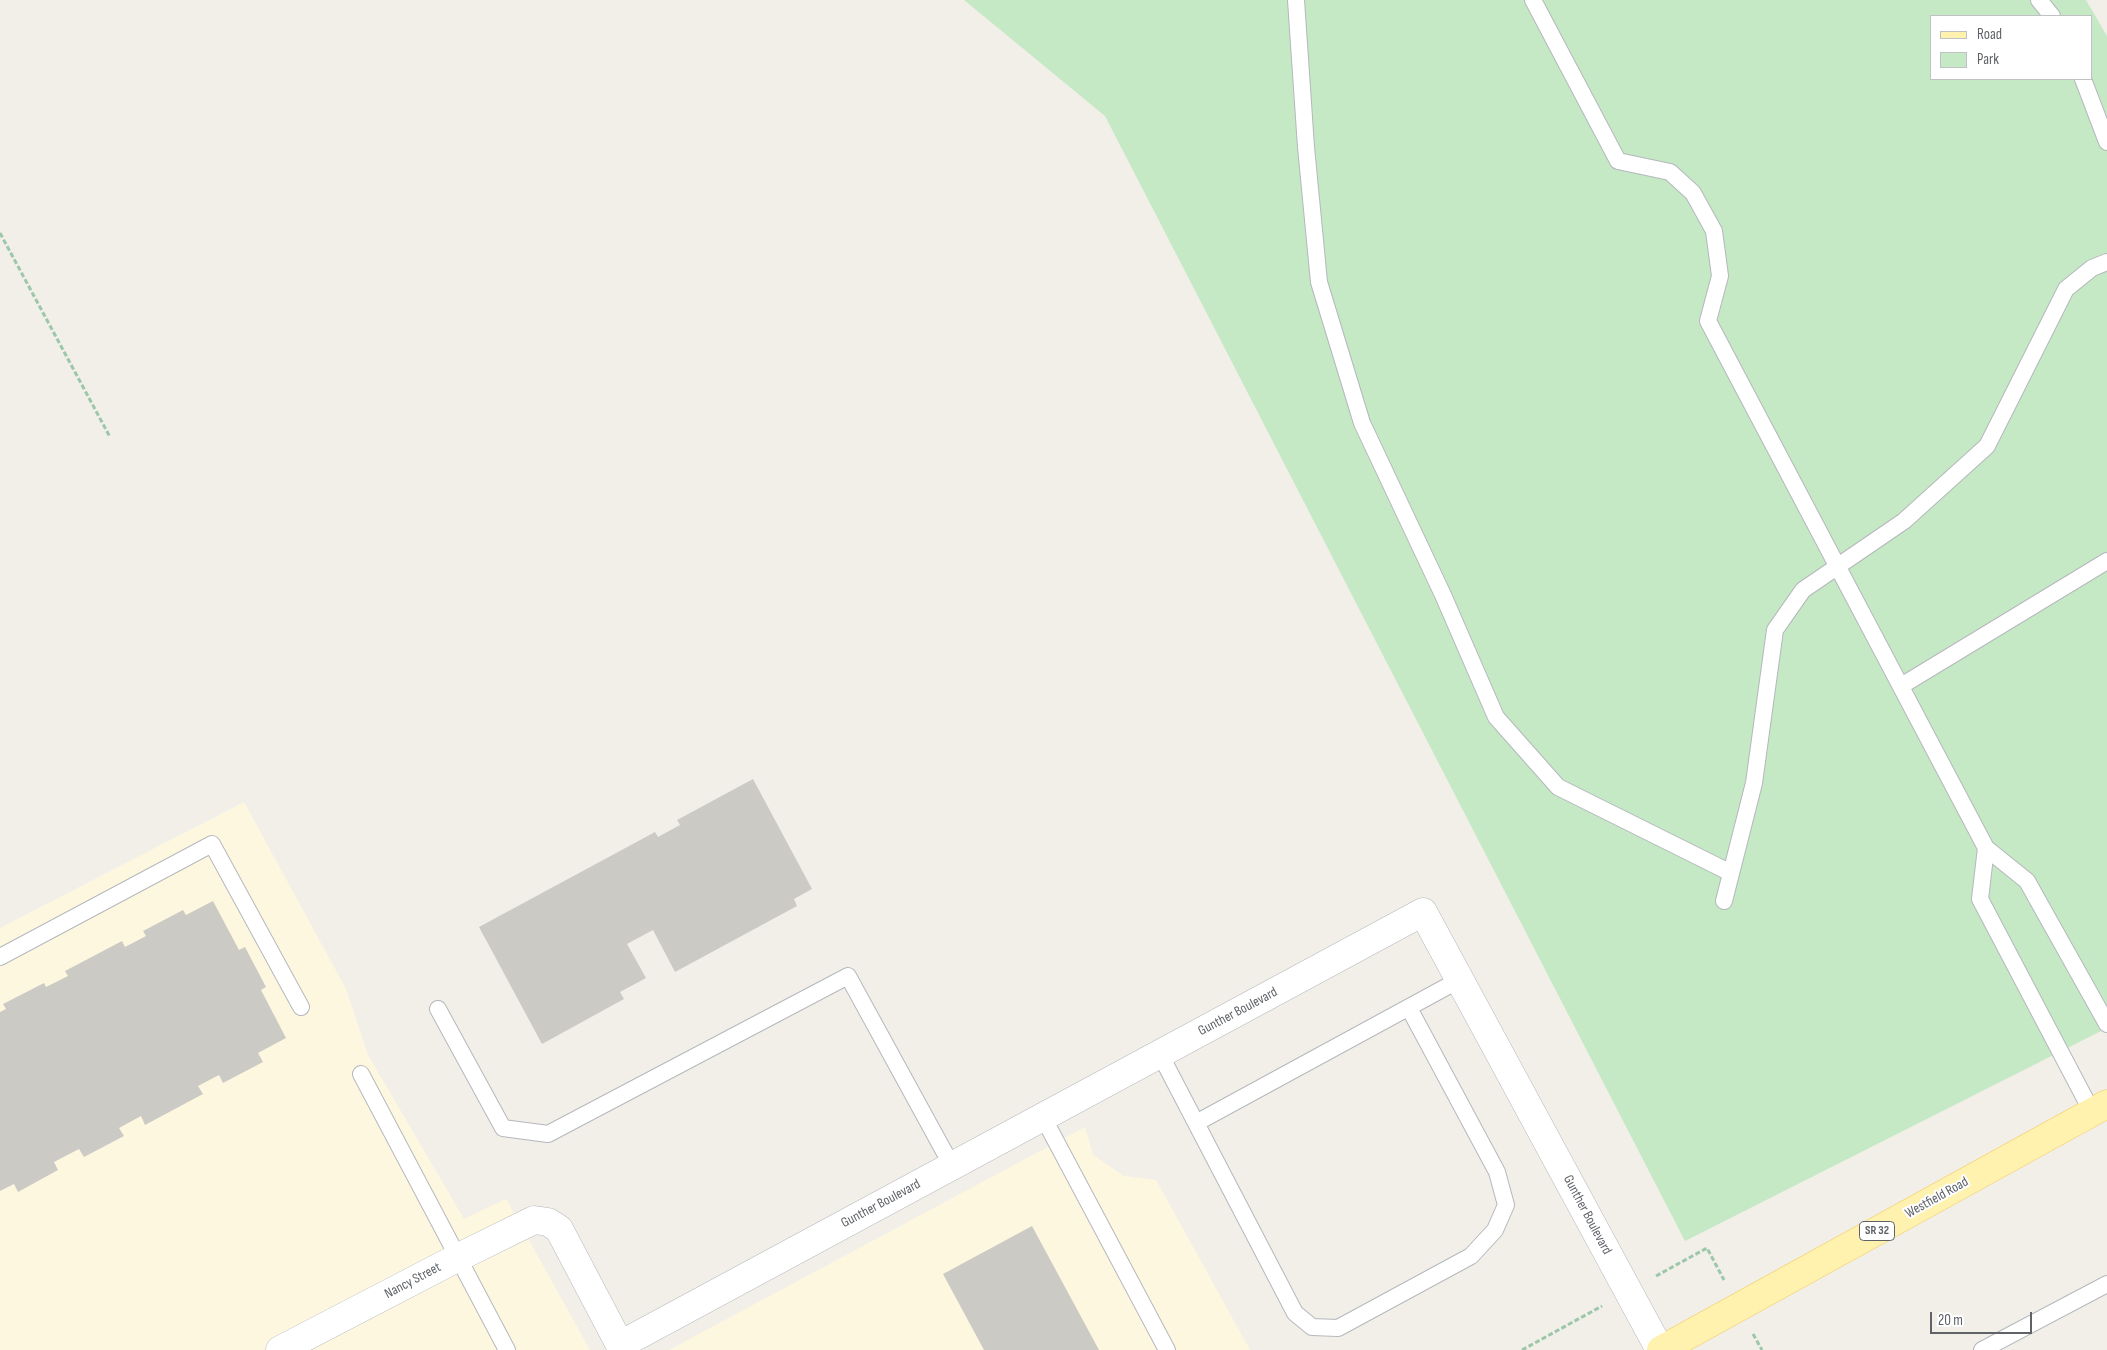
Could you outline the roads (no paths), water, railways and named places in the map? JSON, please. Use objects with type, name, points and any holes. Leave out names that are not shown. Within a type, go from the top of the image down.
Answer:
[{"type":"main road","name":"Westfield Road","points":[[1661,1350],[2099,1108]]},
{"type":"street","name":"Gunther Boulevard","points":[[621,1347],[1423,912],[1661,1350]]},
{"type":"street","name":"Nancy Street","points":[[280,1350],[534,1220],[548,1222],[559,1228],[621,1347]]},
{"type":"lane","points":[[1296,0],[1306,147],[1319,282],[1362,423],[1443,595],[1496,717],[1558,787],[1731,873]]},
{"type":"lane","points":[[1533,0],[1618,161],[1670,172],[1693,193],[1714,231],[1720,276],[1708,321],[1986,848],[2027,880],[2107,1024]]},
{"type":"lane","points":[[2039,0],[2051,15]]},
{"type":"lane","points":[[2083,80],[2107,142]]},
{"type":"lane","points":[[1724,901],[1754,783],[1776,630],[1803,590],[1904,521],[1987,446],[2066,289],[2092,268],[2107,262]]},
{"type":"lane","points":[[1901,686],[2107,561]]},
{"type":"lane","points":[[0,957],[212,844],[301,1007]]},
{"type":"lane","points":[[1986,848],[1980,899],[2099,1108]]},
{"type":"lane","points":[[438,1009],[503,1128],[548,1134],[848,976],[952,1166]]},
{"type":"lane","points":[[1196,1123],[1460,980]]},
{"type":"lane","points":[[1160,1054],[1295,1313],[1312,1327],[1338,1328],[1471,1256],[1495,1230],[1506,1205],[1497,1172],[1409,1008]]},
{"type":"lane","points":[[361,1074],[506,1350]]},
{"type":"lane","points":[[1043,1117],[1167,1350]]},
{"type":"lane","points":[[1982,1350],[2107,1284]]}]
